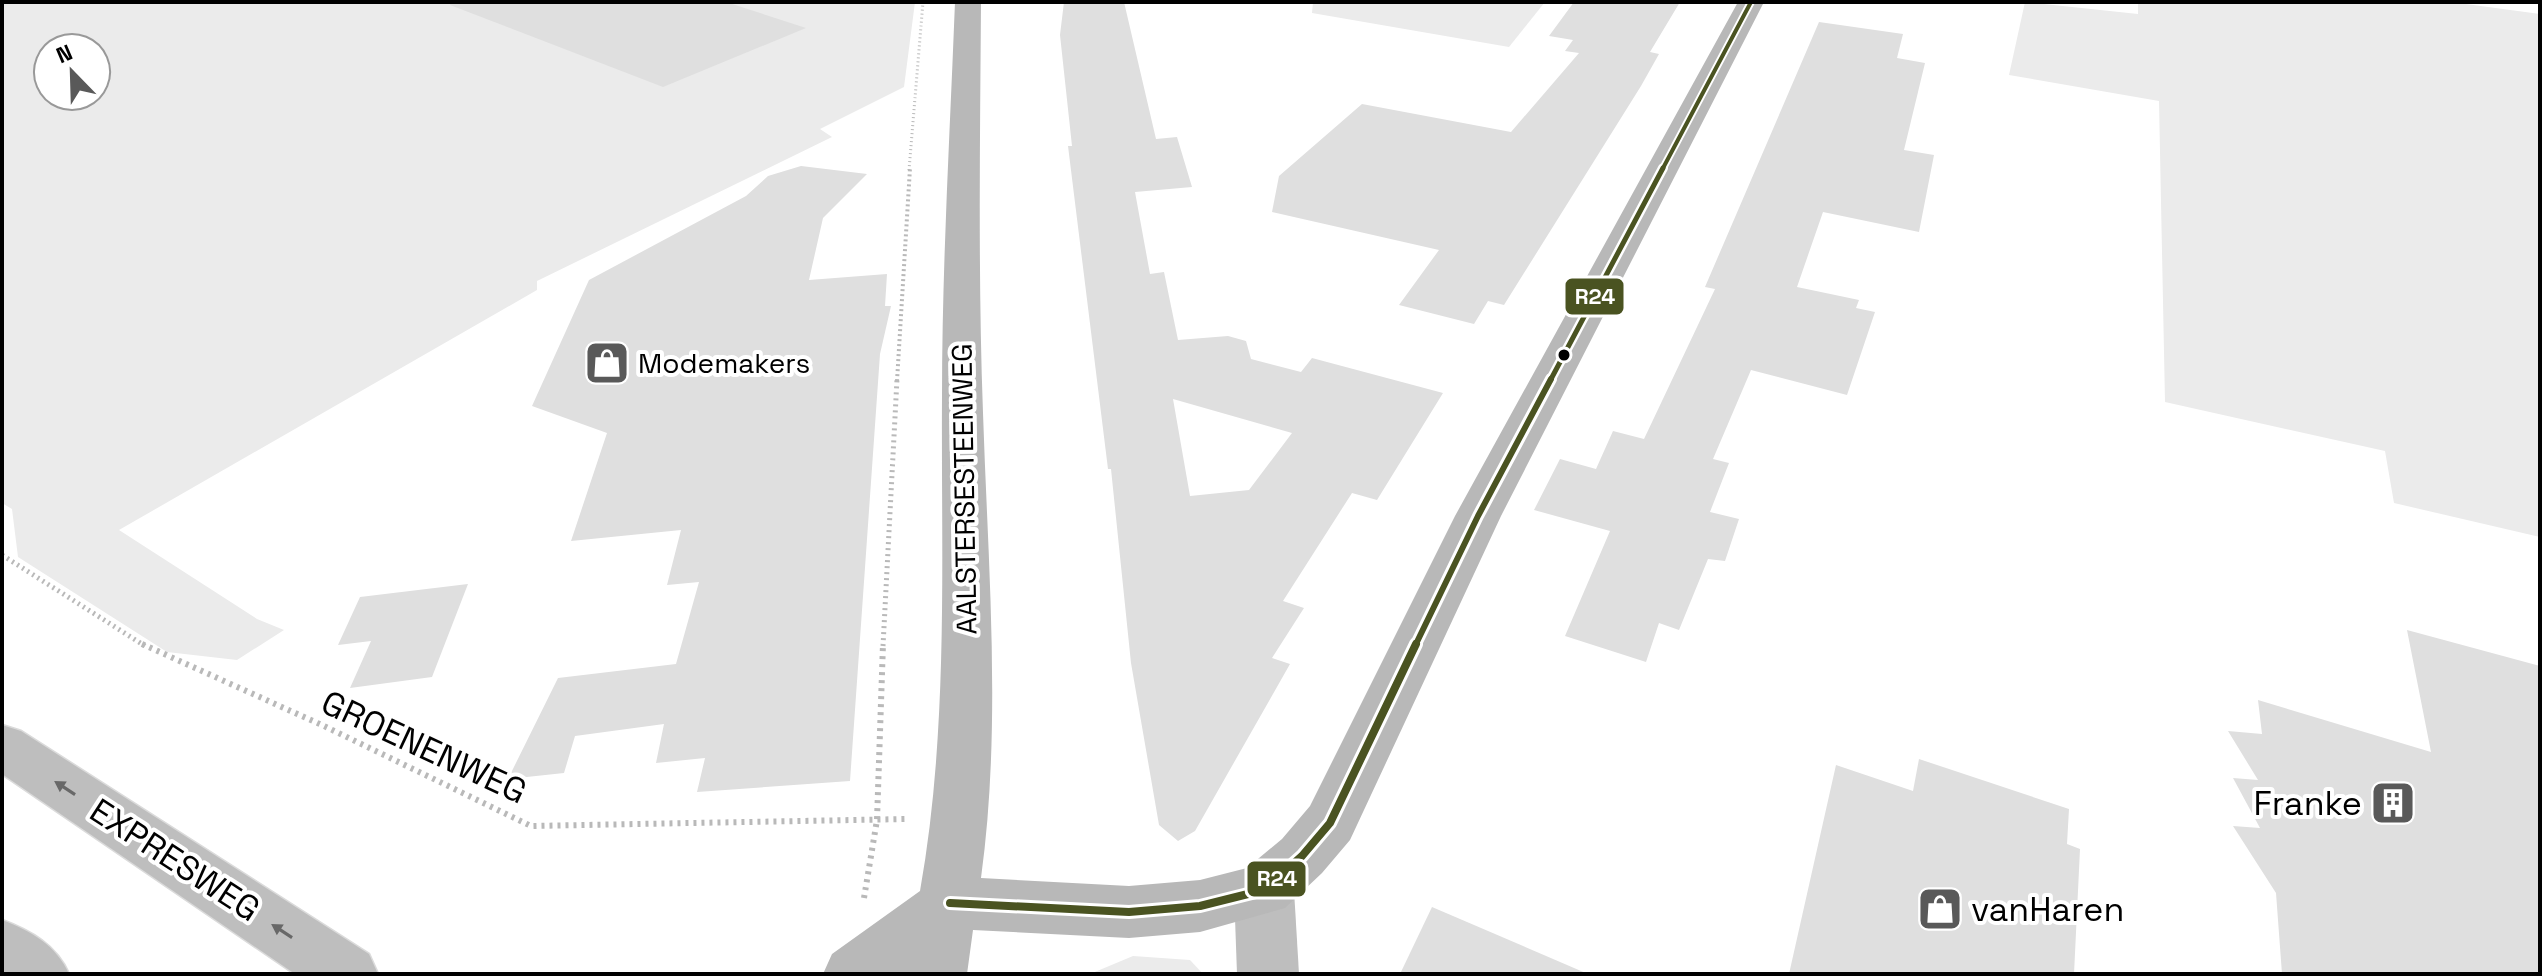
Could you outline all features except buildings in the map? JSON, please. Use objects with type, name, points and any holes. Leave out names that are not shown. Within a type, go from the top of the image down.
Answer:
[{"type":"main road","name":"AALSTERSESTEENWEG","points":[[936,974],[950,903],[961,818],[967,700],[961,329],[968,2]]},
{"type":"main road","points":[[854,974],[950,903],[1129,912],[1200,906],[1264,890],[1302,856],[1330,823],[1478,516],[1751,2]]},
{"type":"main road","name":"EXPRESWEG","points":[[2,746],[347,974]]},
{"type":"main road","points":[[1264,890],[1268,974]]},
{"type":"main road","points":[[2,948],[38,974]]},
{"type":"path","points":[[861,912],[877,820],[879,715],[905,225],[923,2]]},
{"type":"path","name":"GROENENWEG","points":[[2,555],[123,634],[180,664],[324,726],[531,826],[961,818]]},
{"type":"shaded area","points":[[2,2],[915,2],[904,87],[820,129],[832,137],[537,281],[537,290],[119,530],[257,619],[284,630],[237,660],[167,652],[18,557],[12,509],[2,503]]},
{"type":"shaded area","points":[[1313,2],[1545,2],[1509,47],[1312,13]]},
{"type":"shaded area","points":[[2025,2],[2138,14],[2138,2],[2451,2],[2540,14],[2540,537],[2394,503],[2385,451],[2165,402],[2159,101],[2009,75]]},
{"type":"shaded area","points":[[1133,956],[1190,960],[1203,974],[1090,974]]},
{"type":"transit line","name":"R24","points":[[950,903],[1129,912],[1200,906],[1264,890],[1302,856],[1330,823],[1478,516],[1751,2]]},
{"type":"place","name":"Modemakers","points":[[607,363]]},
{"type":"place","name":"Franke","points":[[2393,803]]},
{"type":"place","name":"vanHaren","points":[[1940,909]]}]
